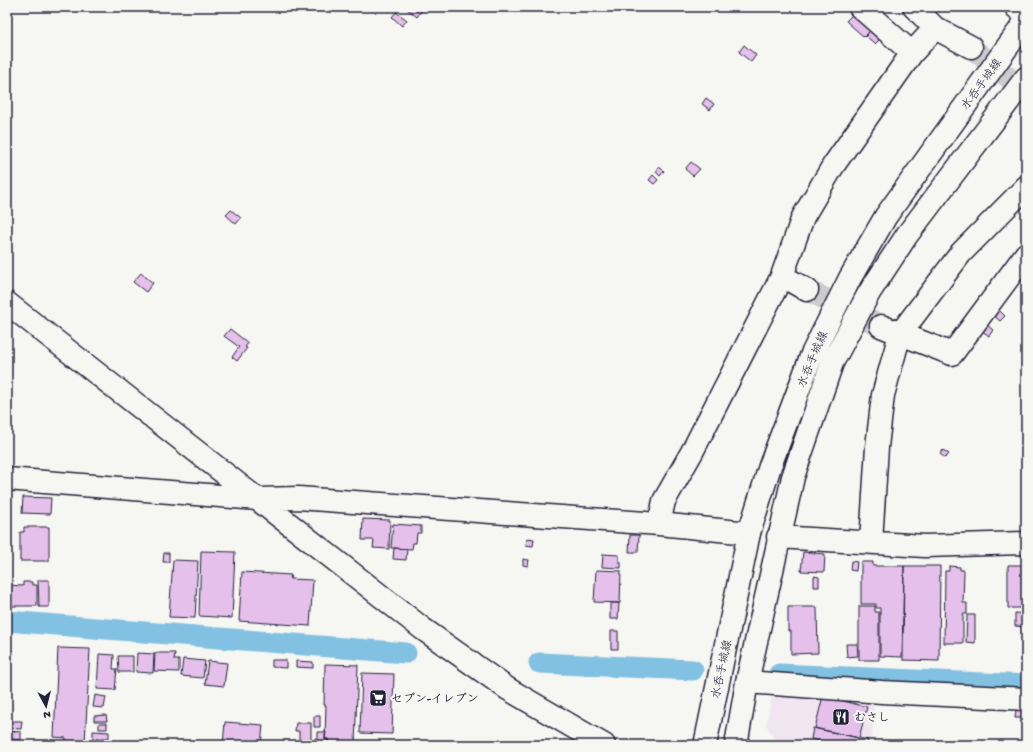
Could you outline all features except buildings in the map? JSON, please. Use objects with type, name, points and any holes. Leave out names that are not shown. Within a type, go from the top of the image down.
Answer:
[{"type":"street","points":[[860,7],[912,53]]},
{"type":"street","points":[[914,7],[935,28],[971,47]]},
{"type":"street","points":[[1016,7],[1026,16]]},
{"type":"street","name":"水呑手城線","points":[[705,745],[749,533],[770,466],[812,354],[850,278],[886,216],[1026,21]]},
{"type":"street","points":[[658,524],[664,500],[695,445],[782,276],[803,217],[833,166],[912,53],[935,28]]},
{"type":"street","name":"水呑手城線","points":[[736,745],[747,682],[792,477],[832,364],[869,293],[907,235],[1026,78]]},
{"type":"street","points":[[871,542],[876,447],[883,395],[900,334],[961,253],[1026,187]]},
{"type":"street","points":[[880,326],[952,354],[1026,254]]},
{"type":"street","points":[[782,276],[807,290]]},
{"type":"street","points":[[7,303],[258,498],[423,629],[508,689],[604,745]]},
{"type":"street","points":[[7,479],[258,498],[306,498],[658,524],[749,533]]},
{"type":"street","points":[[778,537],[925,546],[1026,543]]},
{"type":"street","points":[[747,682],[882,692],[1026,699]]},
{"type":"shaded area","points":[[773,693],[874,698],[872,745],[777,745],[766,724]]},
{"type":"waterway","points":[[7,621],[406,653]]},
{"type":"waterway","points":[[539,663],[693,670]]},
{"type":"waterway","points":[[779,674],[1026,685]]},
{"type":"tunnel","points":[[971,47],[1026,92]]},
{"type":"tunnel","points":[[807,290],[881,326]]},
{"type":"place","name":"セブン-イレブン","points":[[378,698]]},
{"type":"place","name":"むさし","points":[[841,717]]}]
